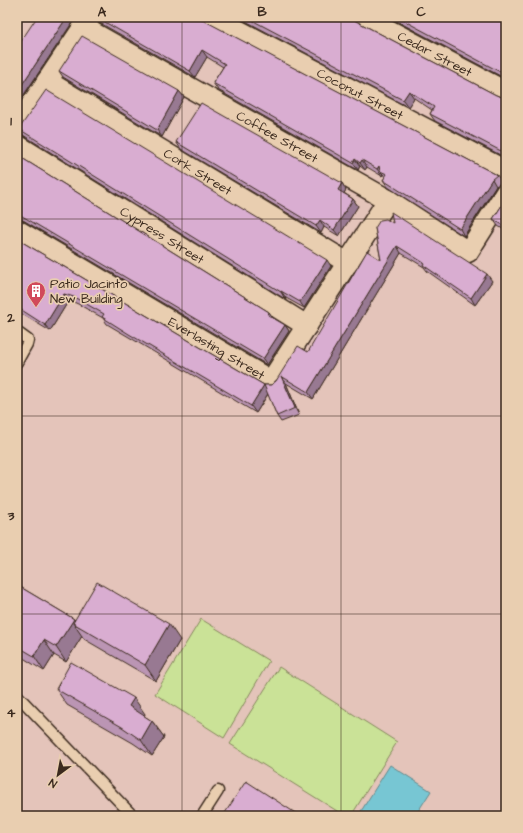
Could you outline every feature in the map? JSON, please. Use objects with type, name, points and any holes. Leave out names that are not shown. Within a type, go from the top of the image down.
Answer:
[{"type":"street","name":"Coconut Street","points":[[213,17],[506,171]]},
{"type":"street","name":"Cedar Street","points":[[364,17],[506,92]]},
{"type":"street","points":[[17,126],[87,22]]},
{"type":"street","name":"Coffee Street","points":[[87,22],[388,200],[468,252],[506,192]]},
{"type":"street","name":"Cork Street","points":[[47,81],[348,263]]},
{"type":"street","name":"Cypress Street","points":[[17,145],[307,326]]},
{"type":"street","name":"Everlasting Street","points":[[17,230],[271,381],[388,200]]},
{"type":"lane","points":[[17,332],[28,340],[17,362]]},
{"type":"lane","points":[[17,695],[132,816]]},
{"type":"lane","points":[[202,816],[218,791]]},
{"type":"green space","points":[[201,619],[269,661],[224,738],[155,694]]},
{"type":"green space","points":[[279,667],[397,742],[351,816],[345,816],[230,744]]},
{"type":"water","points":[[390,765],[431,791],[415,816],[358,816]]},
{"type":"building","points":[[37,17],[67,17],[17,92],[17,47]]},
{"type":"building","points":[[96,17],[199,17],[497,175],[492,179],[460,229],[383,180],[387,174],[380,171],[379,166],[377,169],[362,160],[360,163],[355,159],[353,163],[213,83],[225,64],[202,50],[190,71]]},
{"type":"building","points":[[246,17],[350,17],[496,95],[502,97],[506,95],[506,142],[501,151],[430,114],[434,107],[409,91],[403,100]]},
{"type":"building","points":[[397,17],[506,17],[506,75]]},
{"type":"building","points":[[82,36],[179,91],[157,130],[59,71]]},
{"type":"building","points":[[46,90],[327,260],[300,302],[281,292],[19,129]]},
{"type":"building","points":[[201,103],[342,183],[338,190],[353,199],[334,230],[320,220],[316,226],[176,142]]},
{"type":"building","points":[[17,155],[269,312],[268,315],[285,325],[263,359],[17,213]]},
{"type":"building","points":[[506,199],[506,227],[493,219]]},
{"type":"building","points":[[391,212],[487,274],[471,298],[423,265],[424,263],[397,246],[308,392],[281,376],[295,408],[277,416],[264,385],[271,385],[276,381],[298,346],[308,352],[367,251],[381,260],[375,228],[380,220],[386,219],[393,223]]},
{"type":"building","points":[[17,239],[264,385],[251,406],[129,334],[102,317],[104,314],[74,297],[64,294],[45,325],[17,307]]},
{"type":"building","points":[[97,582],[169,624],[145,665],[73,623]]},
{"type":"building","points":[[17,585],[74,619],[56,647],[44,640],[34,656],[17,646]]},
{"type":"building","points":[[71,662],[134,698],[129,706],[152,721],[141,740],[122,727],[56,689]]},
{"type":"building","points":[[246,781],[300,816],[223,816]]},
{"type":"place","name":"Patio Jacinto New Building","points":[[36,308]]}]
